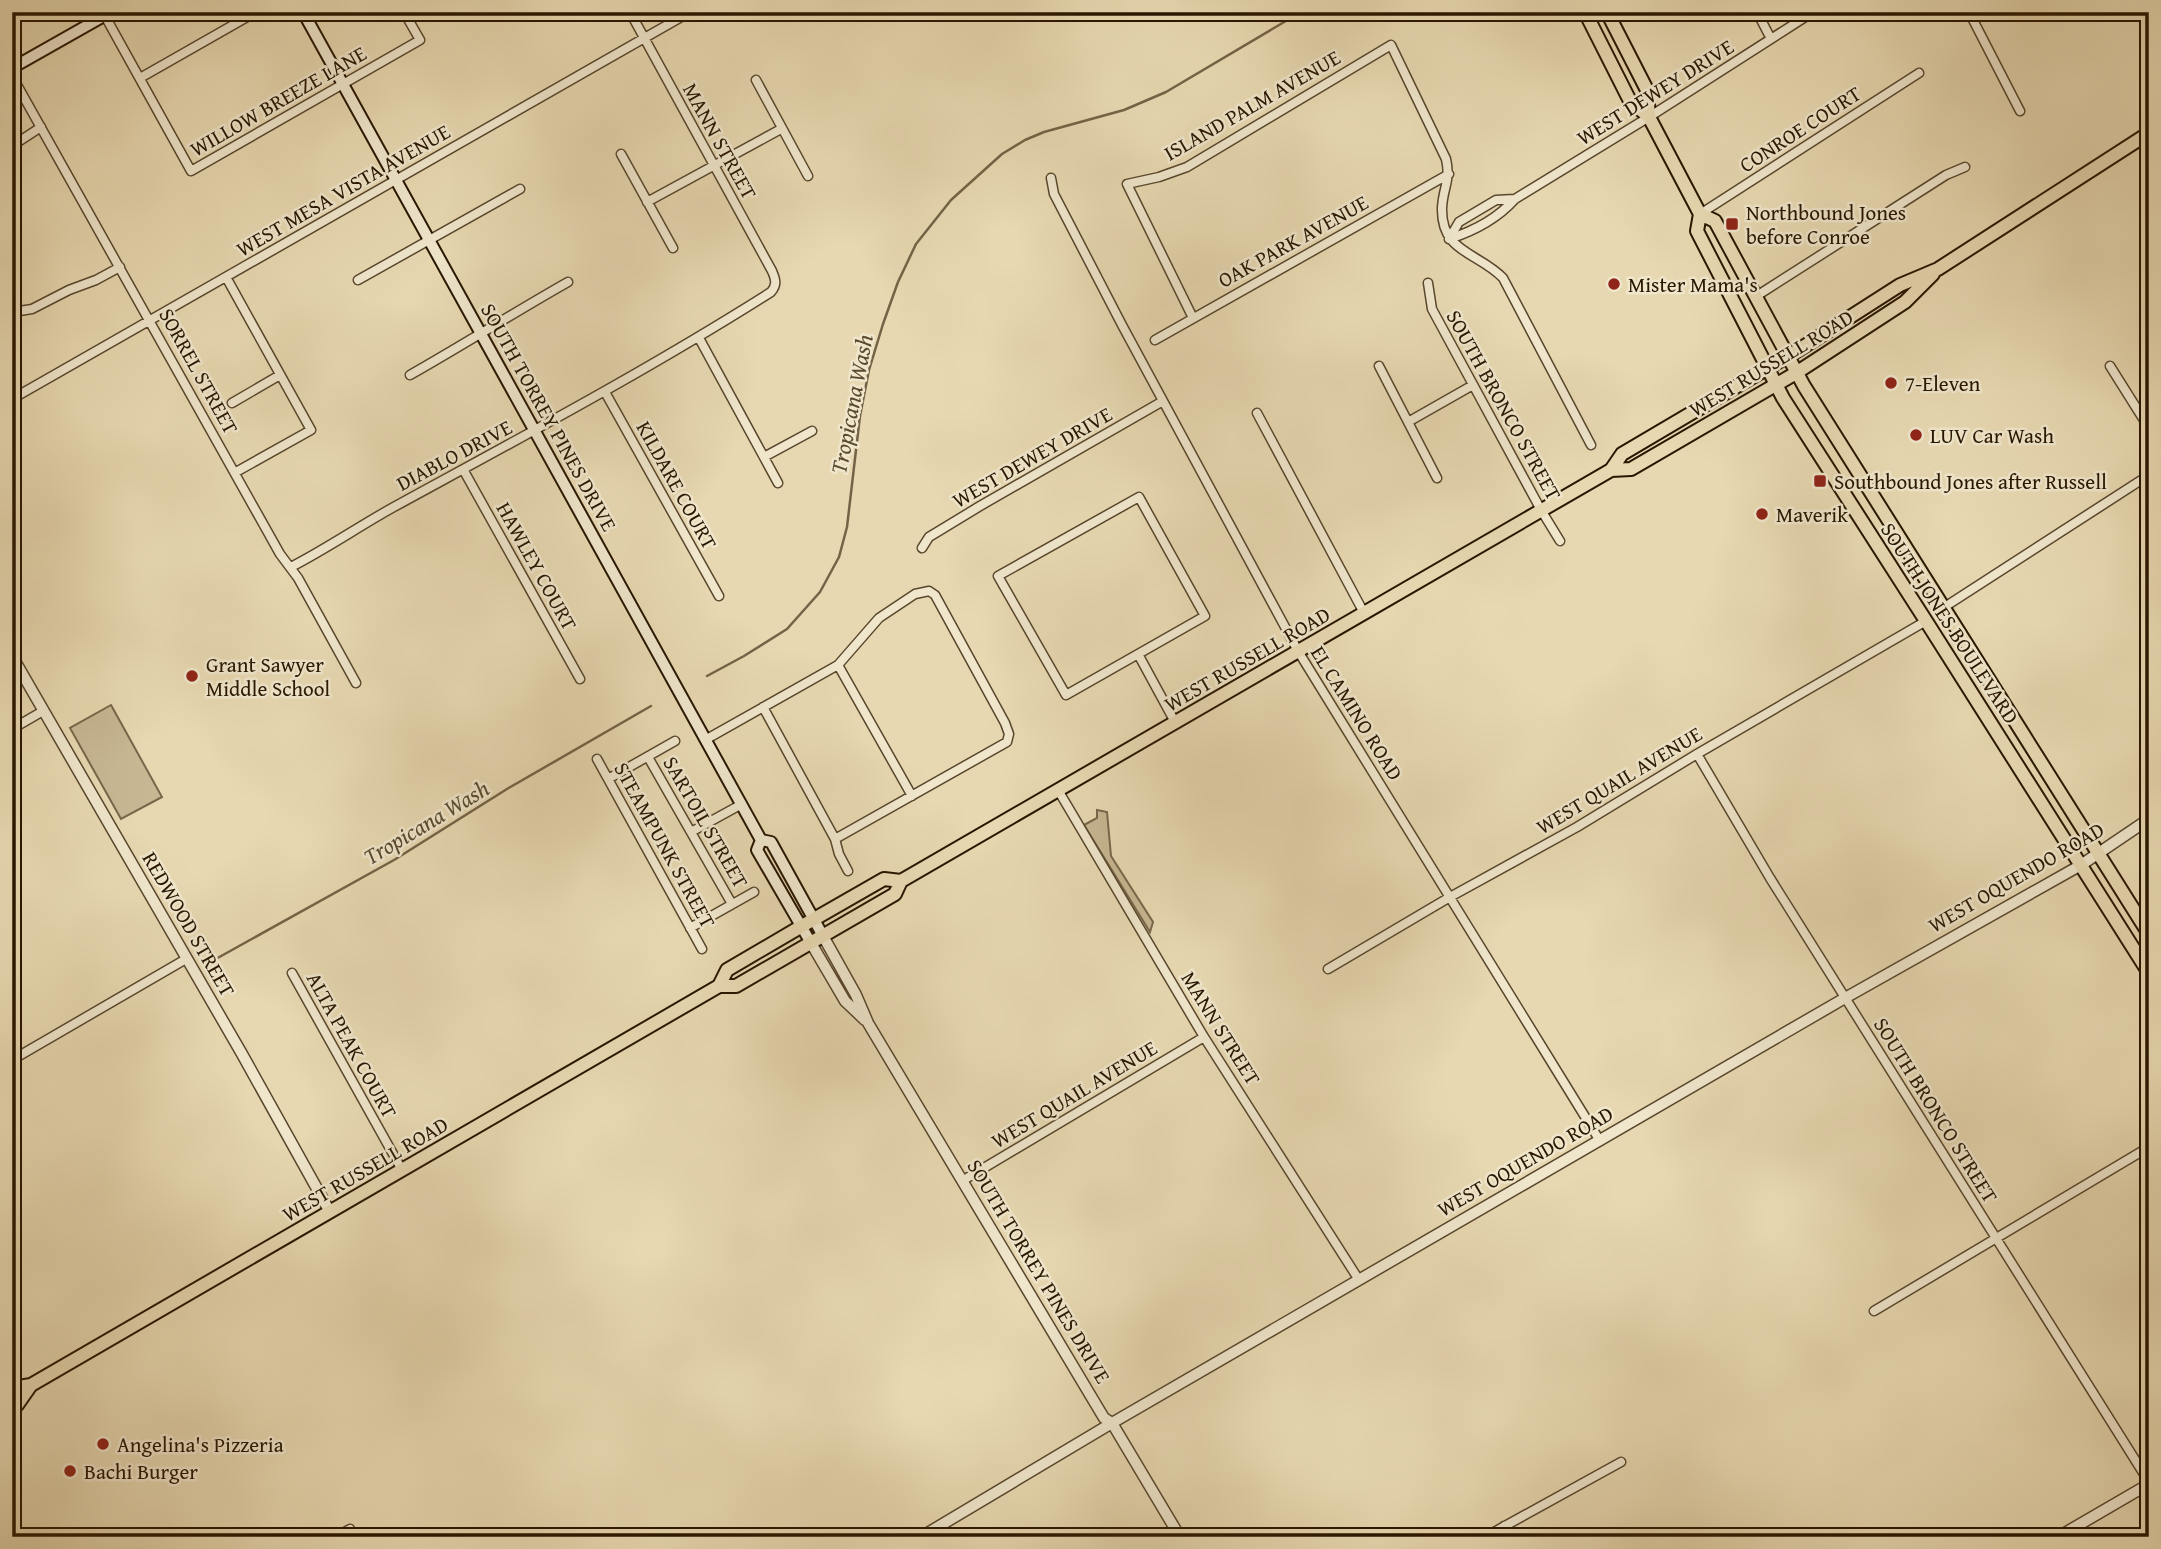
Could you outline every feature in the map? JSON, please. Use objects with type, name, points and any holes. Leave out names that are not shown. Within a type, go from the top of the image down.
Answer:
[{"type":"main road","name":"SOUTH TORREY PINES DRIVE","points":[[303,12],[742,804],[761,840],[757,850],[802,926],[817,940]]},
{"type":"main road","name":"SOUTH JONES BOULEVARD","points":[[1584,12],[1630,101],[1649,117],[1700,214],[1715,221],[1796,373],[2149,934]]},
{"type":"main road","name":"SOUTH JONES BOULEVARD","points":[[1607,12],[1647,90],[1649,117]]},
{"type":"main road","points":[[12,68],[108,14]]},
{"type":"main road","name":"WEST RUSSELL ROAD","points":[[1611,470],[1622,454],[1788,357],[1900,285],[1938,269],[2149,133]]},
{"type":"main road","name":"SOUTH JONES BOULEVARD","points":[[1700,214],[1697,231],[1776,386],[2149,973]]},
{"type":"main road","name":"WEST RUSSELL ROAD","points":[[12,1388],[30,1385],[719,986],[736,986],[817,940],[895,894],[901,881],[1611,470],[1632,468],[1776,386],[1905,302],[1938,269]]},
{"type":"main road","name":"SOUTH TORREY PINES DRIVE","points":[[761,840],[771,842],[814,919],[817,940]]},
{"type":"main road","name":"WEST RUSSELL ROAD","points":[[719,986],[727,970],[814,919],[884,879],[901,881]]},
{"type":"main road","name":"WEST RUSSELL ROAD","points":[[12,1407],[17,1405],[30,1385]]},
{"type":"street","points":[[108,14],[139,78],[256,12]]},
{"type":"street","name":"WILLOW BREEZE LANE","points":[[139,78],[191,171],[420,40],[404,12]]},
{"type":"street","name":"MANN STREET","points":[[630,12],[776,278],[776,287]]},
{"type":"street","name":"WEST MESA VISTA AVENUE","points":[[12,399],[690,12]]},
{"type":"street","points":[[1757,12],[1771,39]]},
{"type":"street","name":"WEST DEWEY DRIVE","points":[[1449,239],[1501,214],[1515,199],[1813,12]]},
{"type":"street","points":[[1969,12],[2020,111]]},
{"type":"street","name":"ISLAND PALM AVENUE","points":[[1193,318],[1127,184],[1187,167],[1391,45],[1446,159],[1449,174]]},
{"type":"street","name":"CONROE COURT","points":[[1700,214],[1919,73]]},
{"type":"street","name":"SORREL STREET","points":[[12,76],[280,554],[291,567],[356,683]]},
{"type":"street","points":[[755,80],[808,176]]},
{"type":"street","points":[[12,146],[41,127]]},
{"type":"street","points":[[648,202],[781,129]]},
{"type":"street","points":[[621,153],[673,248]]},
{"type":"street","points":[[1755,297],[1946,175],[1965,167]]},
{"type":"street","points":[[1449,174],[1442,218],[1449,239],[1466,254],[1493,267],[1503,278],[1591,445]]},
{"type":"street","name":"OAK PARK AVENUE","points":[[1155,340],[1449,174]]},
{"type":"street","name":"EL CAMINO ROAD","points":[[1051,178],[1054,194],[1298,651],[1600,1140]]},
{"type":"street","points":[[358,280],[520,189]]},
{"type":"street","name":"WEST DEWEY DRIVE","points":[[1449,239],[1459,222],[1496,200],[1515,199]]},
{"type":"street","points":[[13,312],[32,309],[120,267]]},
{"type":"street","points":[[226,277],[310,430],[236,472]]},
{"type":"street","points":[[410,375],[568,282]]},
{"type":"street","name":"SOUTH BRONCO STREET","points":[[1428,283],[1432,309],[1560,541]]},
{"type":"street","name":"DIABLO DRIVE","points":[[291,567],[699,338],[776,287]]},
{"type":"street","points":[[699,338],[778,483]]},
{"type":"street","points":[[1379,366],[1437,478]]},
{"type":"street","points":[[2110,366],[2149,428]]},
{"type":"street","points":[[232,403],[280,375]]},
{"type":"street","points":[[1408,422],[1473,384]]},
{"type":"street","name":"KILDARE COURT","points":[[605,392],[719,596]]},
{"type":"street","name":"WEST DEWEY DRIVE","points":[[922,548],[929,537],[979,506],[1163,401]]},
{"type":"street","points":[[1257,413],[1364,613]]},
{"type":"street","points":[[764,457],[812,431]]},
{"type":"street","name":"HAWLEY COURT","points":[[464,471],[580,680]]},
{"type":"street","points":[[1943,608],[2149,475]]},
{"type":"street","points":[[1139,497],[1206,616],[1138,654],[1066,695],[998,576],[1139,497]]},
{"type":"street","points":[[705,740],[838,665],[879,618],[915,594],[929,591],[935,595],[1009,734],[1007,742],[835,839]]},
{"type":"street","name":"WEST QUAIL AVENUE","points":[[1328,969],[1450,897],[1577,827],[1926,621]]},
{"type":"street","points":[[1138,654],[1175,722]]},
{"type":"street","name":"REDWOOD STREET","points":[[12,656],[330,1212]]},
{"type":"street","points":[[838,665],[912,796]]},
{"type":"street","points":[[763,707],[835,839],[848,871]]},
{"type":"street","points":[[12,729],[43,711]]},
{"type":"street","points":[[608,779],[676,741]]},
{"type":"street","name":"SOUTH BRONCO STREET","points":[[1697,754],[1770,878],[2149,1483]]},
{"type":"street","name":"SARTOIL STREET","points":[[648,757],[732,904]]},
{"type":"street","name":"STEAMPUNK STREET","points":[[597,759],[702,949]]},
{"type":"street","name":"MANN STREET","points":[[1058,790],[1204,1037],[1359,1280]]},
{"type":"street","points":[[691,832],[742,804]]},
{"type":"street","name":"WEST OQUENDO ROAD","points":[[921,1537],[1112,1423],[1845,998],[2081,865],[2149,819]]},
{"type":"street","points":[[690,928],[754,892]]},
{"type":"street","name":"SOUTH TORREY PINES DRIVE","points":[[817,940],[845,1001],[867,1023],[1104,1418],[1112,1423],[1180,1537]]},
{"type":"street","points":[[12,1060],[186,959]]},
{"type":"street","name":"ALTA PEAK COURT","points":[[292,973],[402,1170]]},
{"type":"street","name":"WEST QUAIL AVENUE","points":[[962,1181],[1204,1037]]},
{"type":"street","points":[[1874,1311],[2149,1147]]},
{"type":"street","points":[[1485,1537],[1621,1462]]},
{"type":"street","points":[[2058,1537],[2149,1483]]},
{"type":"street","points":[[1504,1526],[1511,1537]]},
{"type":"street","points":[[335,1537],[350,1528]]},
{"type":"shaded area","points":[[111,705],[162,797],[121,819],[70,728]]},
{"type":"shaded area","points":[[1097,810],[1107,812],[1111,856],[1153,922],[1150,932],[1084,825],[1097,818]]},
{"type":"waterway","name":"Tropicana Wash","points":[[707,676],[787,629],[820,592],[839,557],[847,527],[860,416],[869,370],[883,324],[898,282],[916,244],[951,200],[1002,154],[1025,140],[1044,132],[1124,110],[1166,92],[1301,12]]},
{"type":"waterway","name":"Tropicana Wash","points":[[214,960],[394,860],[507,789],[651,706]]},
{"type":"place","name":"Northbound Jones before Conroe","points":[[1732,224]]},
{"type":"place","name":"Mister Mama's","points":[[1614,284]]},
{"type":"place","name":"7-Eleven","points":[[1891,383]]},
{"type":"place","name":"LUV Car Wash","points":[[1916,435]]},
{"type":"place","name":"Southbound Jones after Russell","points":[[1820,481]]},
{"type":"place","name":"Maverik","points":[[1762,514]]},
{"type":"place","name":"Grant Sawyer Middle School","points":[[192,676]]},
{"type":"place","name":"Angelina's Pizzeria","points":[[103,1444]]},
{"type":"place","name":"Bachi Burger","points":[[70,1471]]}]
